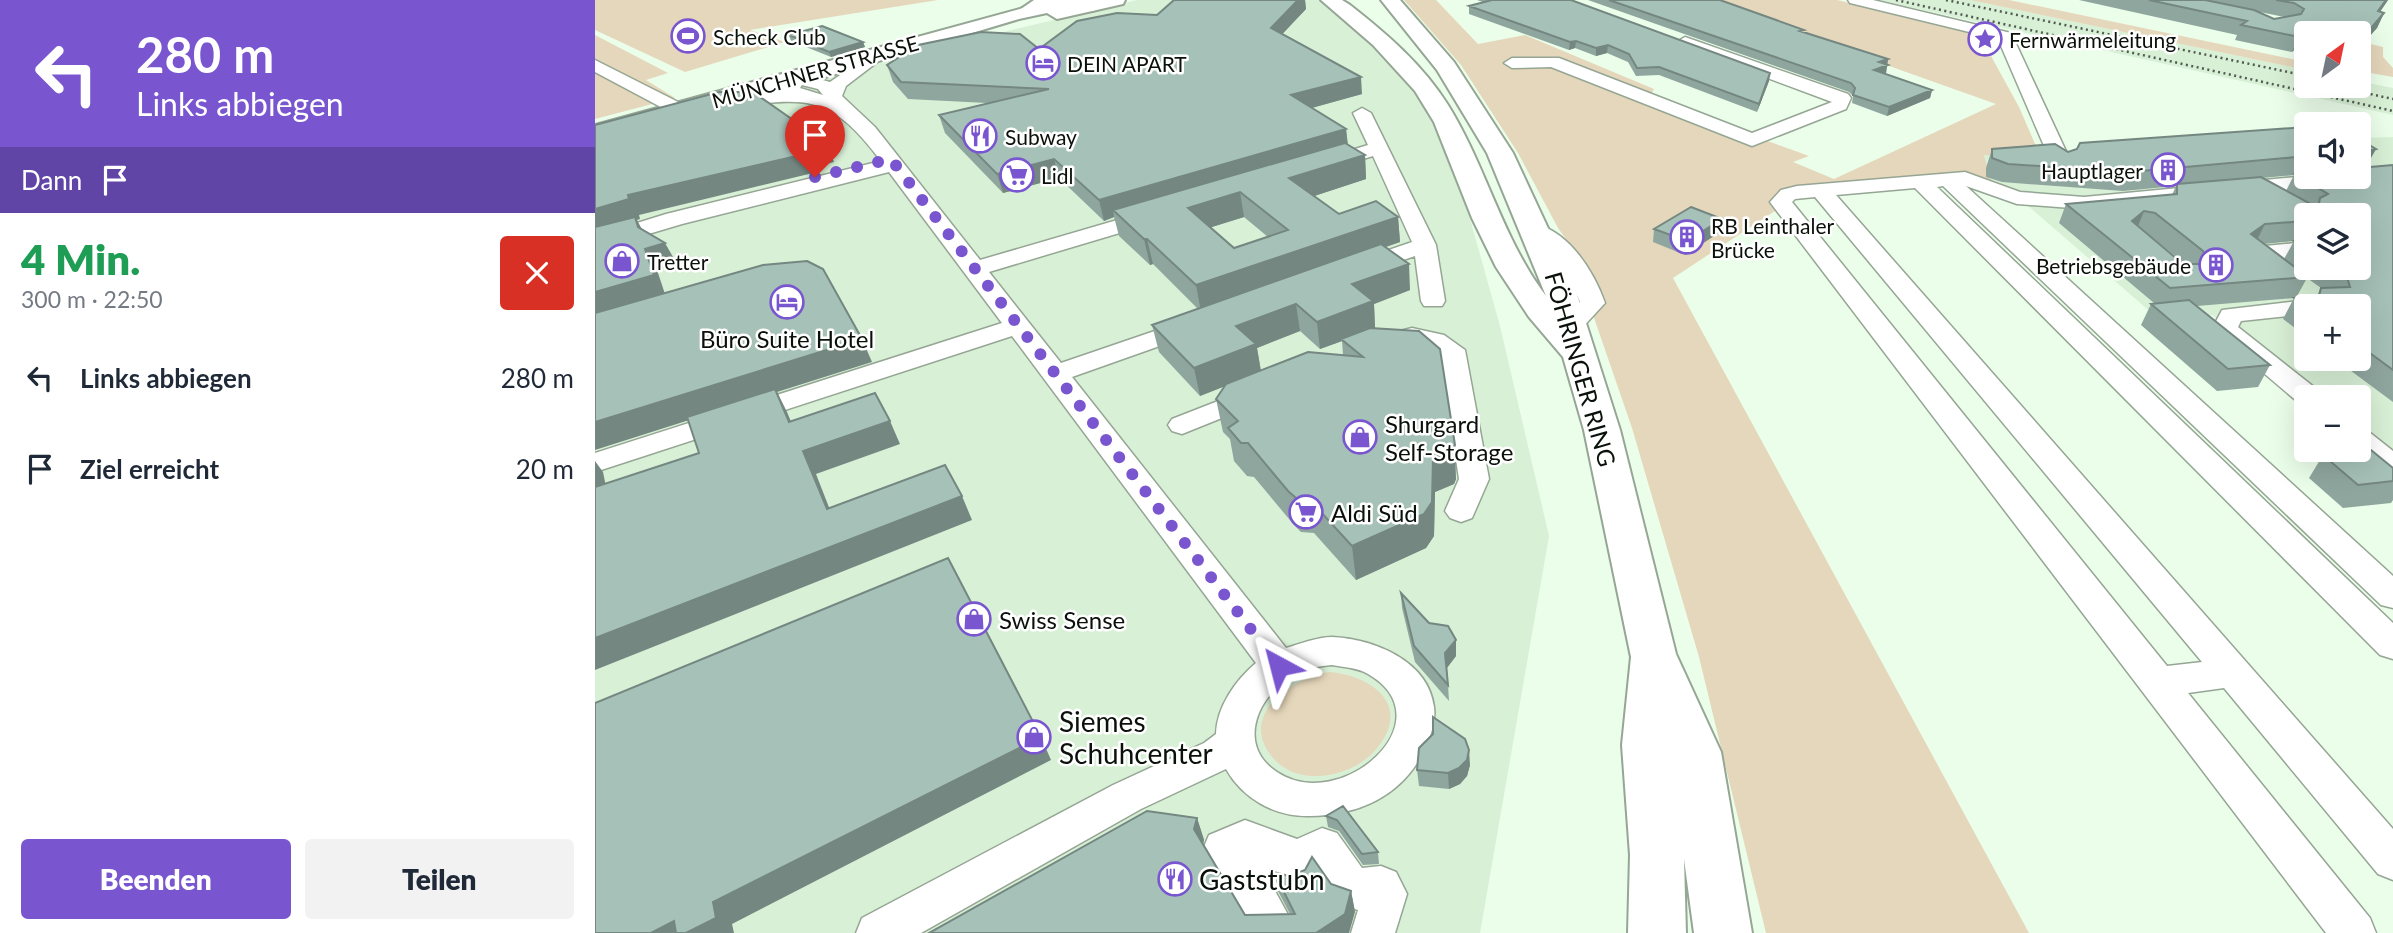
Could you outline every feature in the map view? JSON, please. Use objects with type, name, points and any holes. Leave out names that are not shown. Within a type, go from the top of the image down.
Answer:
[{"type":"main road","points":[[1030,15],[1048,0]]},
{"type":"main road","name":"MÜNCHNER STRASSE","points":[[595,132],[682,108],[799,87],[878,54],[994,22],[1085,2],[1117,0]]},
{"type":"main road","points":[[1331,0],[1387,48],[1425,89],[1452,137],[1495,238],[1537,309],[1584,362]]},
{"type":"main road","name":"FÖHRINGER RING","points":[[1390,0],[1445,67],[1500,153],[1536,230],[1572,324],[1584,362],[1653,654],[1696,752],[1723,933]]},
{"type":"main road","name":"FÖHRINGER RING","points":[[1653,654],[1647,745],[1657,855],[1657,933]]},
{"type":"street","points":[[1855,0],[2005,36],[2061,162]]},
{"type":"street","points":[[1512,63],[1553,62],[1752,140],[1840,104],[1842,98],[1671,37]]},
{"type":"street","points":[[837,102],[838,83],[878,54]]},
{"type":"street","points":[[595,65],[682,108]]},
{"type":"street","points":[[799,87],[837,102],[862,124],[893,161],[1279,666]]},
{"type":"street","points":[[1362,113],[1425,245],[1433,301]]},
{"type":"street","points":[[1300,172],[1380,148]]},
{"type":"street","points":[[595,231],[893,161]]},
{"type":"street","points":[[595,243],[674,219],[893,161]]},
{"type":"street","points":[[2371,169],[2393,173]]},
{"type":"street","points":[[2371,174],[2393,196]]},
{"type":"street","points":[[2294,180],[2096,204],[2017,198],[1971,179],[1820,190],[1789,194],[1781,202],[2354,933]]},
{"type":"street","points":[[1934,181],[2393,596]]},
{"type":"street","points":[[1934,181],[2393,645]]},
{"type":"street","points":[[2254,186],[2286,206]]},
{"type":"street","points":[[1820,190],[2393,860]]},
{"type":"street","points":[[975,269],[1179,208]]},
{"type":"street","points":[[1335,276],[1425,245]]},
{"type":"street","points":[[2294,250],[2255,254],[2310,294]]},
{"type":"street","points":[[2294,308],[2224,310],[2225,329],[2294,385]]},
{"type":"street","points":[[1055,374],[1221,316]]},
{"type":"street","points":[[595,463],[980,335],[1019,326]]},
{"type":"street","points":[[1362,351],[1407,336],[1433,337],[1452,350],[1474,479],[1461,511]]},
{"type":"street","points":[[1891,342],[1943,336]]},
{"type":"street","points":[[1182,425],[1272,388]]},
{"type":"street","points":[[2371,448],[2393,466]]},
{"type":"street","points":[[1332,651],[1350,652],[1383,663],[1402,678],[1413,698],[1415,729],[1410,745],[1387,774],[1368,787],[1346,796],[1311,799],[1281,794],[1266,787],[1243,765],[1235,741],[1237,716],[1246,697],[1260,680],[1279,666],[1314,653],[1332,651]]},
{"type":"street","points":[[2157,682],[2233,673]]},
{"type":"street","points":[[878,933],[1127,797],[1217,755],[1235,741]]},
{"type":"street","points":[[1276,933],[1224,849],[1235,842],[1245,839],[1284,855],[1280,872],[1293,875],[1299,861],[1322,847],[1352,890],[1381,886],[1385,894],[1373,933]]},
{"type":"shaded area","name":"Scheck Club","points":[[595,0],[938,0],[750,30],[785,42],[685,72],[595,30]]},
{"type":"shaded area","points":[[1137,0],[1325,0],[1418,89],[1448,140],[1500,326],[1549,536],[1480,933],[595,933],[595,141],[933,49]]},
{"type":"shaded area","points":[[1404,0],[1436,0],[1478,44],[1525,35],[1654,89],[1649,98],[1809,156],[1793,162],[1834,179],[1996,104],[1740,13],[1713,0],[1837,0],[1968,30],[1985,45],[2019,107],[2042,160],[1984,155],[1991,180],[1779,191],[1772,199],[1778,209],[1673,278],[2029,933],[1766,933],[1699,657],[1632,428],[1592,312],[1597,283],[1558,228],[1518,153],[1461,65]]},
{"type":"shaded area","points":[[1879,0],[1970,0],[2294,68],[2294,93]]},
{"type":"shaded area","points":[[1970,0],[2009,0],[2294,59],[2294,68]]},
{"type":"shaded area","points":[[595,35],[668,73],[646,80],[675,98],[595,119]]},
{"type":"shaded area","points":[[2371,44],[2383,47],[2383,57],[2393,68],[2393,77],[2371,73]]},
{"type":"shaded area","points":[[2371,83],[2393,88],[2393,115],[2317,98],[2371,98]]},
{"type":"shaded area","points":[[2393,137],[2393,463],[2371,446],[2371,385],[2297,385],[2212,315],[2161,321],[2019,198],[1979,181],[1991,180],[1984,155],[2042,160],[2294,142],[2294,189],[2371,189],[2371,138]]},
{"type":"shaded area","points":[[1329,672],[1359,679],[1382,694],[1388,705],[1390,718],[1387,732],[1378,747],[1356,765],[1328,775],[1299,774],[1274,759],[1264,743],[1261,728],[1264,714],[1284,691],[1299,682]]},
{"type":"building","points":[[1174,0],[1298,0],[1271,28],[1361,77],[1291,95],[1346,129],[1099,200],[1054,159],[997,174],[939,115],[1049,89],[901,82],[887,65],[918,45],[981,32],[1020,34],[1039,49],[1077,21],[1117,13],[1157,15]]},
{"type":"building","points":[[1492,0],[1571,0],[1770,73],[1759,104],[1659,67],[1637,68],[1629,54],[1608,45],[1596,48],[1576,41],[1570,42],[1469,6]]},
{"type":"building","points":[[1609,0],[1720,0],[1804,30],[1800,31],[1888,59],[1879,62],[1888,65],[1874,70],[1932,90],[1889,107],[1853,95],[1855,88],[1851,83]]},
{"type":"building","points":[[2149,0],[2205,0],[2254,10],[2274,19],[2301,14],[2304,9],[2294,3],[2276,0],[2386,0],[2378,11],[2384,13],[2371,28],[2371,21],[2294,21],[2294,36],[2241,25],[2247,21]]},
{"type":"building","points":[[822,26],[863,42],[829,52],[789,35]]},
{"type":"building","points":[[719,92],[753,92],[826,143],[801,149],[805,154],[628,195],[629,199],[595,209],[595,125]]},
{"type":"building","points":[[2294,128],[2294,157],[2130,172],[2008,164],[1992,158],[1992,149],[2055,144],[2068,152],[2077,149],[2080,143]]},
{"type":"building","points":[[1345,143],[1365,155],[1289,178],[1339,214],[1376,201],[1398,217],[1196,285],[1113,210]],"holes":[[[1240,192],[1288,230],[1234,248],[1188,208]]]},
{"type":"building","points":[[2393,165],[2393,370],[2371,354],[2371,294],[2320,294],[2321,288],[2350,287],[2348,280],[2371,280],[2371,203],[2319,203],[2320,198],[2328,194],[2320,189],[2371,189],[2371,167]]},
{"type":"building","points":[[2261,177],[2309,203],[2294,203],[2294,222],[2265,224],[2251,234],[2294,266],[2294,278],[2170,288],[2066,204],[2177,194],[2177,184]],"holes":[[[2144,211],[2155,213],[2203,251],[2207,258],[2203,264],[2183,264],[2132,221]]]},
{"type":"building","points":[[1691,207],[1722,219],[1687,241],[1654,229]]},
{"type":"building","points":[[635,217],[638,227],[665,243],[645,249],[654,275],[595,292],[595,227]]},
{"type":"building","points":[[1381,244],[1409,264],[1352,284],[1373,301],[1317,322],[1296,304],[1236,326],[1256,344],[1194,368],[1152,325]]},
{"type":"building","points":[[807,261],[823,269],[862,339],[595,422],[595,313],[763,265]]},
{"type":"building","points":[[2189,300],[2270,365],[2228,369],[2151,304]]},
{"type":"building","points":[[1370,328],[1419,331],[1440,349],[1455,445],[1453,450],[1433,458],[1432,502],[1424,514],[1352,546],[1309,499],[1296,498],[1248,443],[1241,443],[1228,428],[1238,421],[1216,399],[1226,384],[1308,352],[1363,357],[1341,339]]},
{"type":"building","points":[[775,389],[789,422],[875,393],[890,421],[803,451],[827,509],[945,465],[962,496],[595,638],[595,487],[699,453],[687,417]]},
{"type":"building","points":[[2371,450],[2393,468],[2393,481],[2358,485],[2331,462],[2371,462]]},
{"type":"building","points":[[948,558],[1041,737],[713,902],[716,918],[686,933],[676,933],[674,921],[651,933],[595,933],[595,703]]},
{"type":"building","points":[[1401,593],[1429,623],[1448,626],[1456,640],[1445,653],[1448,685],[1414,646]]},
{"type":"building","points":[[1433,717],[1465,739],[1469,750],[1467,760],[1448,773],[1417,770],[1419,748],[1433,734]]},
{"type":"building","points":[[1343,806],[1378,852],[1362,854],[1337,820],[1326,816]]},
{"type":"building","points":[[1147,811],[1197,818],[1194,829],[1245,915],[1295,914],[1274,872],[1289,876],[1305,870],[1312,857],[1331,884],[1351,891],[1345,914],[1316,933],[929,933]]},
{"type":"railway","points":[[1896,0],[2393,111]]},
{"type":"railway","points":[[1946,0],[2294,73]]},
{"type":"railway","points":[[2371,94],[2393,99]]},
{"type":"place","name":"Scheck Club","points":[[688,36]]},
{"type":"place","name":"Fernwärmeleitung","points":[[1985,39]]},
{"type":"place","name":"DEIN APART","points":[[1043,63]]},
{"type":"place","name":"Subway","points":[[980,136]]},
{"type":"place","name":"Hauptlager","points":[[2168,170]]},
{"type":"place","name":"Lidl","points":[[1017,175]]},
{"type":"place","name":"RB Leinthaler Brücke","points":[[1687,237]]},
{"type":"place","name":"Tretter","points":[[622,261]]},
{"type":"place","name":"Betriebsgebäude","points":[[2216,265]]},
{"type":"place","name":"Büro Suite Hotel","points":[[787,302]]},
{"type":"place","name":"Shurgard Self-Storage","points":[[1360,437]]},
{"type":"place","name":"Aldi Süd","points":[[1306,512]]},
{"type":"place","name":"Swiss Sense","points":[[974,619]]},
{"type":"place","name":"Siemes Schuhcenter","points":[[1034,737]]},
{"type":"place","name":"Gaststubn","points":[[1175,879]]},
{"type":"route","points":[[815,177],[891,159],[1279,666]]}]
